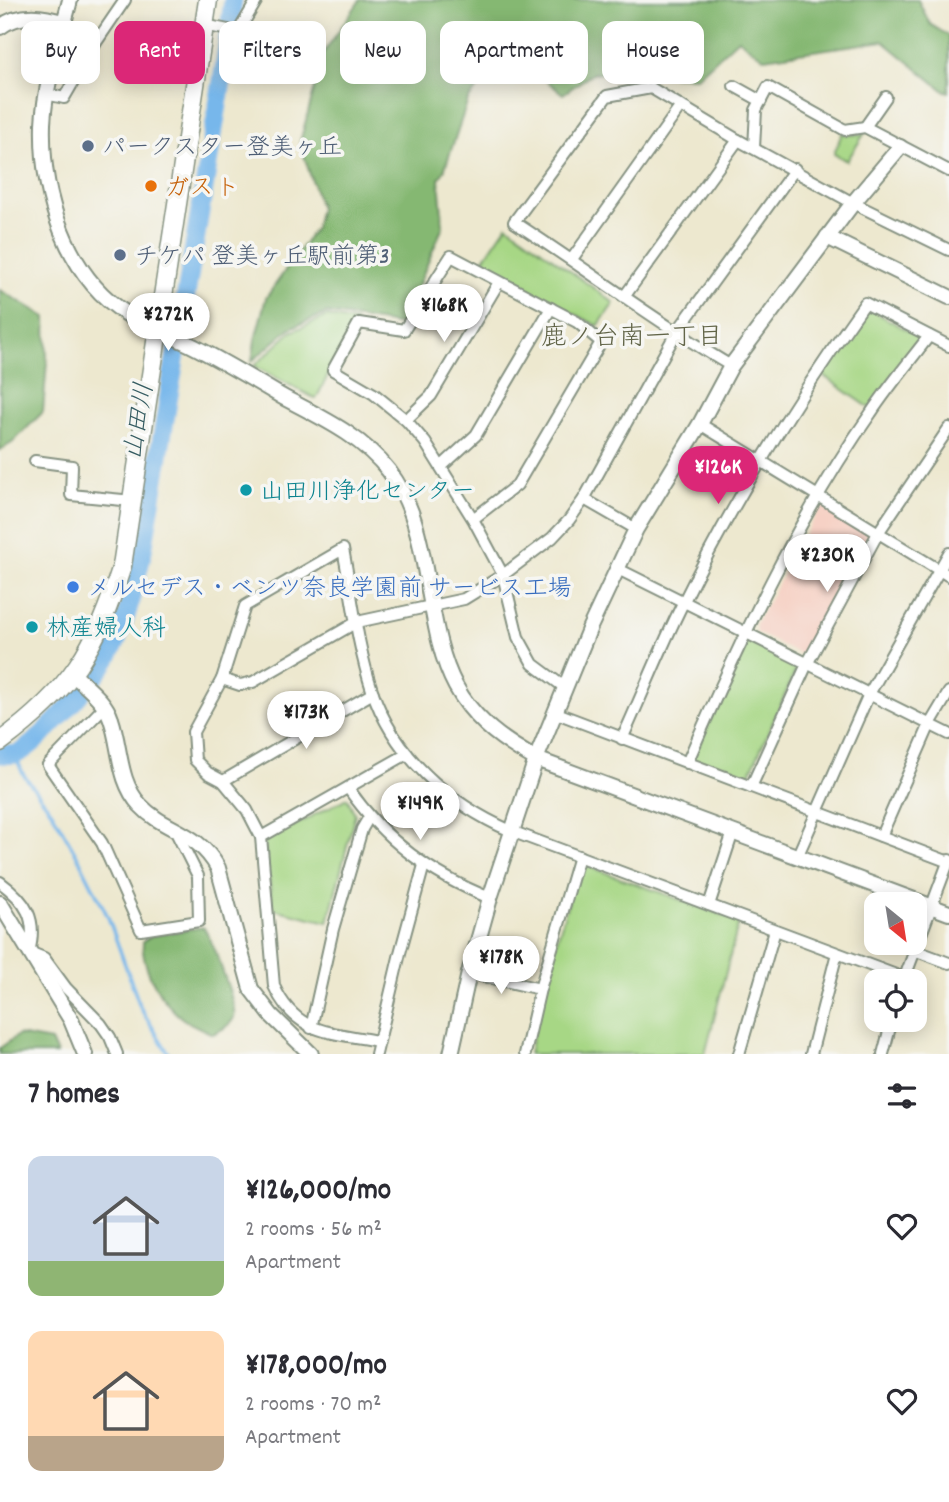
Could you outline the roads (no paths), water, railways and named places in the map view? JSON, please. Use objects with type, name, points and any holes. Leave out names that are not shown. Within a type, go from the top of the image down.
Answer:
[{"type":"highway","points":[[4,740],[78,679],[107,612],[122,566],[159,329],[212,27],[208,0]]},
{"type":"street","points":[[64,21],[69,0]]},
{"type":"street","points":[[47,94],[64,99],[97,41],[125,0]]},
{"type":"street","points":[[212,27],[238,32],[257,0]]},
{"type":"street","points":[[0,27],[26,17],[59,21]]},
{"type":"street","points":[[49,84],[44,147],[54,206],[67,244],[88,277],[112,303],[128,315],[192,346],[340,428],[376,456],[403,493],[414,515],[443,658],[461,697],[486,727],[536,760],[949,913]]},
{"type":"street","points":[[734,86],[761,101]]},
{"type":"street","points":[[754,148],[756,110],[768,87],[845,130],[865,127],[949,172]]},
{"type":"street","points":[[731,366],[676,333],[572,259],[514,222],[607,96],[651,88],[738,140],[853,203],[949,250]]},
{"type":"street","points":[[865,127],[886,97]]},
{"type":"street","points":[[572,259],[681,106]]},
{"type":"street","points":[[624,296],[738,140]]},
{"type":"street","points":[[451,1054],[469,973],[490,898],[536,760],[564,687],[636,529],[700,424],[731,366],[853,203],[900,147]]},
{"type":"street","points":[[222,679],[240,685],[253,682],[357,622],[464,599],[503,575],[552,538],[584,499],[676,333],[794,169]]},
{"type":"street","points":[[827,237],[949,297]]},
{"type":"street","points":[[473,519],[517,485],[601,342],[577,322],[451,256],[404,330],[359,323],[333,370],[374,394],[406,420],[442,466],[503,575],[518,636],[533,664],[564,687]]},
{"type":"street","points":[[406,420],[431,396],[499,282]]},
{"type":"street","points":[[622,738],[683,603],[761,461],[814,373],[865,303],[949,346]]},
{"type":"street","points":[[442,466],[476,435],[551,308]]},
{"type":"street","points":[[687,763],[745,633],[818,496],[870,414],[929,335]]},
{"type":"street","points":[[700,424],[949,576]]},
{"type":"street","points":[[751,787],[807,664],[878,533],[949,428]]},
{"type":"street","points":[[35,461],[72,466],[71,495],[133,501]]},
{"type":"street","points":[[584,499],[636,529]]},
{"type":"street","points":[[378,1041],[311,1028],[290,1014],[274,986],[261,837],[247,810],[223,781],[208,774],[195,760],[193,732],[222,679],[245,606],[343,549],[373,693],[407,754],[436,785],[485,820],[511,831],[876,969]]},
{"type":"street","points":[[797,857],[869,694],[949,553]]},
{"type":"street","points":[[618,569],[949,734]]},
{"type":"street","points":[[78,679],[101,701],[112,719],[124,779],[139,805],[210,853],[218,868],[251,989],[306,1052]]},
{"type":"street","points":[[881,836],[930,724],[949,692]]},
{"type":"street","points":[[223,781],[373,693]]},
{"type":"street","points":[[101,701],[48,765],[102,843],[141,930],[199,920],[198,876],[174,828]]},
{"type":"street","points":[[554,712],[949,862],[928,917]]},
{"type":"street","points":[[261,837],[407,754]]},
{"type":"street","points":[[348,788],[369,817],[424,865],[490,898]]},
{"type":"street","points":[[311,1028],[333,929],[359,839],[369,817]]},
{"type":"street","points":[[709,905],[733,832]]},
{"type":"street","points":[[525,1054],[540,989],[579,856]]},
{"type":"street","points":[[376,1054],[424,865]]},
{"type":"street","points":[[0,882],[14,892],[28,911],[33,938],[29,952]]},
{"type":"street","points":[[0,903],[71,1020],[85,1054]]},
{"type":"street","points":[[739,1054],[775,930]]},
{"type":"street","points":[[29,952],[44,958],[66,988],[101,1024],[117,1054]]},
{"type":"street","points":[[811,1054],[837,953]]},
{"type":"street","points":[[928,955],[949,963]]},
{"type":"street","points":[[469,973],[540,989]]},
{"type":"street","points":[[883,1054],[889,1032]]},
{"type":"waterway","name":"山田川","points":[[0,754],[16,754],[51,726],[92,680],[108,658],[120,634],[142,556],[224,69],[233,0]]},
{"type":"waterway","points":[[15,754],[23,774],[52,812],[79,859],[108,917],[141,1009],[169,1054]]},
{"type":"place","name":"パークスター登美ヶ丘","points":[[88,146]]},
{"type":"place","name":"ガスト","points":[[151,186]]},
{"type":"place","name":"チケパ 登美ヶ丘駅前第3","points":[[120,255]]},
{"type":"place","name":"山田川浄化センター","points":[[246,490]]},
{"type":"place","name":"メルセデス・ベンツ奈良学園前 サービス工場","points":[[73,587]]},
{"type":"place","name":"林産婦人科","points":[[32,627]]},
{"type":"district","name":"鹿ノ台南一丁目","points":[[632,335]]}]
